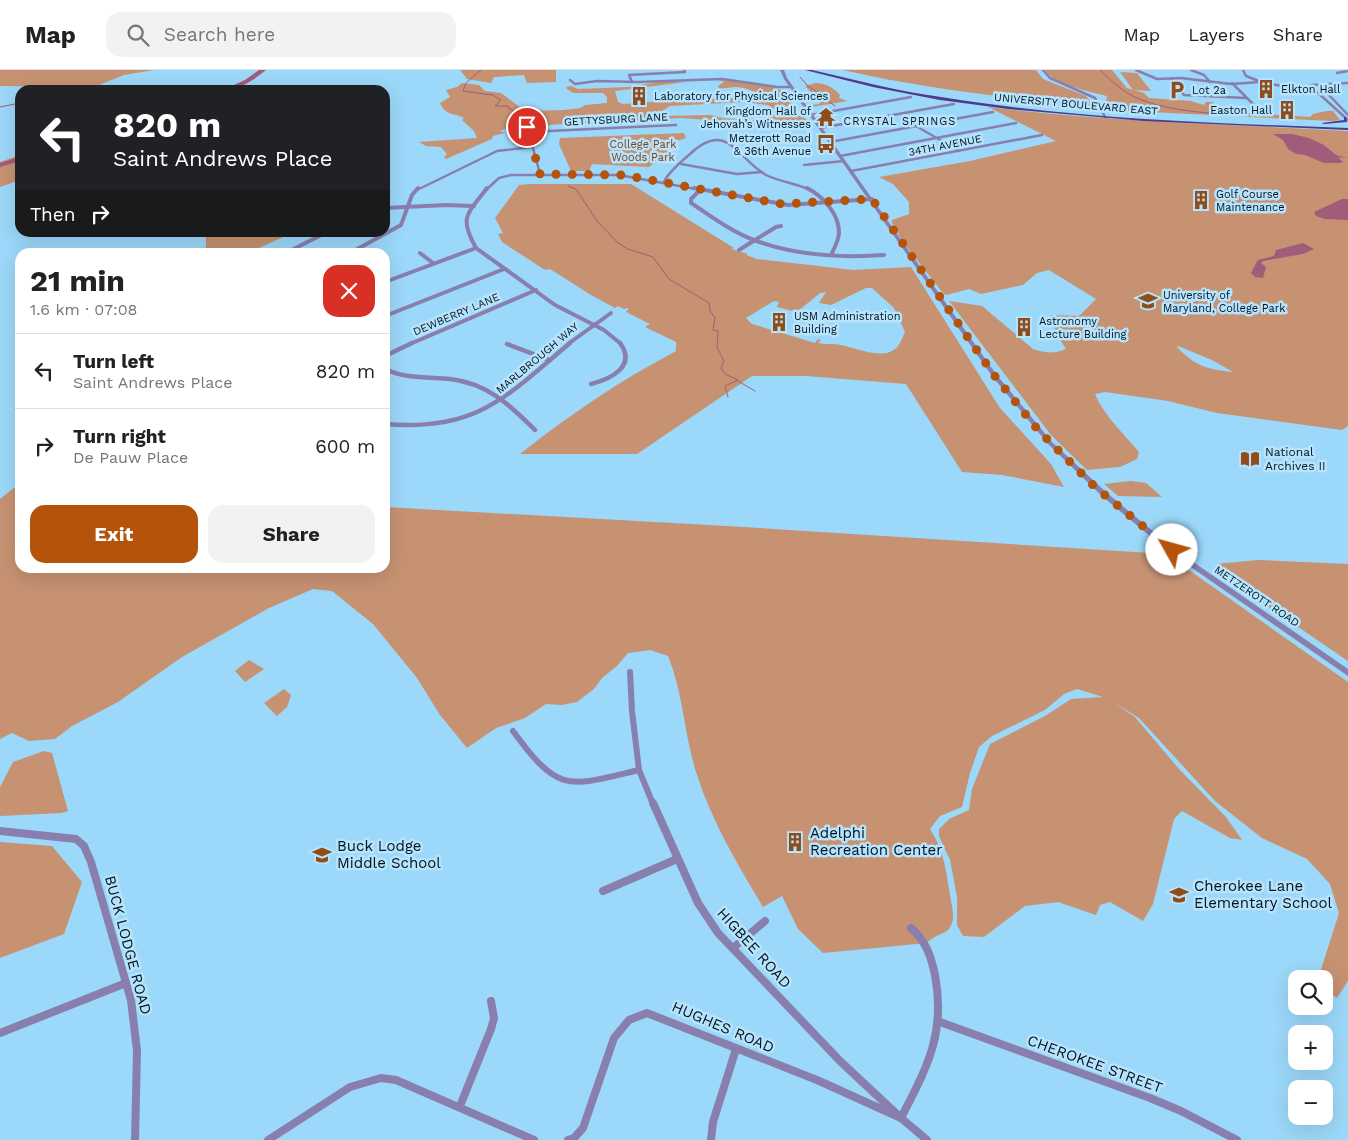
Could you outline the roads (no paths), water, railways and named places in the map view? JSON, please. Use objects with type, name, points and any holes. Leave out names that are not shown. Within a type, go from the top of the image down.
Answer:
[{"type":"main road","name":"UNIVERSITY BOULEVARD EAST","points":[[807,70],[932,98],[1023,110],[1105,117],[1348,127]]},
{"type":"main road","name":"UNIVERSITY BOULEVARD EAST","points":[[826,70],[902,87],[966,98],[1102,112],[1322,126]]},
{"type":"main road","points":[[1322,126],[1346,121],[1347,117]]},
{"type":"street","points":[[632,82],[629,75],[685,72],[684,70]]},
{"type":"street","name":"METZEROTT ROAD","points":[[782,70],[791,87],[994,375],[1038,430],[1070,464],[1105,496],[1172,550],[1348,673]]},
{"type":"street","points":[[1043,70],[1050,78],[1098,100],[1105,117]]},
{"type":"street","points":[[1136,70],[1153,79],[1171,80],[1181,78],[1210,82],[1260,82],[1328,94],[1347,117]]},
{"type":"street","points":[[1191,70],[1204,75],[1210,82]]},
{"type":"street","points":[[1244,70],[1246,76],[1260,82]]},
{"type":"street","points":[[1337,73],[1348,71]]},
{"type":"street","points":[[570,80],[574,84],[597,81],[632,82],[722,79],[777,87],[791,87]]},
{"type":"street","points":[[1171,80],[1184,95],[1246,98]]},
{"type":"street","points":[[1232,83],[1259,110]]},
{"type":"street","points":[[1299,88],[1311,85],[1321,86],[1348,83]]},
{"type":"street","points":[[1329,89],[1333,85]]},
{"type":"street","points":[[1321,86],[1332,92],[1328,94]]},
{"type":"street","points":[[1308,87],[1347,117]]},
{"type":"street","points":[[811,115],[911,97]]},
{"type":"street","points":[[820,128],[954,104]]},
{"type":"street","points":[[830,142],[993,112]]},
{"type":"street","points":[[840,156],[1016,123]]},
{"type":"street","name":"GETTYSBURG LANE","points":[[528,132],[676,125]]},
{"type":"street","points":[[527,126],[540,174]]},
{"type":"street","points":[[916,126],[959,151]]},
{"type":"street","name":"34TH AVENUE","points":[[851,170],[1042,135]]},
{"type":"street","points":[[664,182],[665,178],[703,142],[720,140],[730,142],[762,172],[783,182],[810,190],[823,202],[839,229],[839,237],[832,253]]},
{"type":"street","points":[[390,230],[401,224],[406,217],[410,197],[416,190],[500,149],[532,147]]},
{"type":"street","points":[[804,165],[844,161]]},
{"type":"street","points":[[681,164],[737,174],[762,172]]},
{"type":"street","points":[[592,384],[603,381],[615,374],[622,366],[626,351],[620,342],[611,335],[556,305],[504,269],[476,248],[468,234],[465,222],[467,215],[490,185],[499,178],[516,174],[619,175],[788,205],[871,198]]},
{"type":"street","points":[[701,189],[691,199],[691,203],[755,240],[853,256],[884,255]]},
{"type":"street","points":[[390,208],[474,206]]},
{"type":"street","points":[[739,250],[781,226]]},
{"type":"street","points":[[296,248],[317,237]]},
{"type":"street","points":[[359,248],[378,237]]},
{"type":"street","points":[[390,280],[476,248]]},
{"type":"street","points":[[420,253],[434,263]]},
{"type":"street","points":[[390,314],[504,269]]},
{"type":"street","name":"DEWBERRY LANE","points":[[390,354],[424,337],[536,290]]},
{"type":"street","name":"MARLBROUGH WAY","points":[[390,424],[419,426],[450,421],[482,411],[504,398],[591,324],[611,313]]},
{"type":"street","points":[[507,344],[550,360]]},
{"type":"street","points":[[390,371],[406,377],[467,381],[504,398],[535,430]]},
{"type":"street","name":"HIGBEE ROAD","points":[[630,672],[632,711],[639,770],[676,859],[698,904],[718,933],[840,1061],[901,1118]]},
{"type":"street","points":[[513,731],[539,766],[547,774],[561,782],[575,783],[639,770]]},
{"type":"street","name":"BUCK LODGE ROAD","points":[[0,831],[66,838],[81,842],[88,852],[134,1014],[137,1051],[135,1140]]},
{"type":"street","points":[[603,891],[676,859]]},
{"type":"street","points":[[733,948],[765,921]]},
{"type":"street","points":[[901,1118],[930,1060],[940,1022],[937,984],[927,943],[911,928]]},
{"type":"street","points":[[0,1033],[126,984]]},
{"type":"street","points":[[460,1106],[491,1029],[494,1012],[492,1001]]},
{"type":"street","name":"HUGHES ROAD","points":[[568,1140],[574,1138],[583,1128],[614,1038],[629,1020],[647,1013],[817,1080],[901,1118],[927,1140]]},
{"type":"street","name":"CHEROKEE STREET","points":[[940,1022],[1150,1098],[1181,1111],[1237,1140]]},
{"type":"street","points":[[711,1140],[713,1122],[736,1049]]},
{"type":"street","points":[[268,1140],[350,1087],[381,1078],[396,1080],[460,1106],[534,1140]]},
{"type":"waterway","points":[[238,85],[263,70]]},
{"type":"waterway","points":[[467,82],[481,70]]},
{"type":"waterway","points":[[1100,70],[1123,90],[1134,97],[1148,102],[1178,109],[1237,115]]},
{"type":"waterway","points":[[800,77],[807,85],[835,106]]},
{"type":"waterway","points":[[466,83],[463,91],[493,95],[501,100],[495,106],[508,106],[508,108],[544,125]]},
{"type":"waterway","points":[[0,107],[15,104]]},
{"type":"waterway","points":[[0,165],[15,160]]},
{"type":"waterway","points":[[568,186],[576,189],[597,221],[618,243],[628,249],[653,257],[669,279],[709,303],[710,311],[715,318],[713,330],[718,331],[717,347],[724,361],[721,368],[725,374],[738,380],[725,386],[728,397]]},
{"type":"waterway","points":[[738,381],[755,391]]},
{"type":"place","name":"Elkton Hall","points":[[1266,89]]},
{"type":"place","name":"Lot 2a","points":[[1177,90]]},
{"type":"place","name":"Laboratory for Physical Sciences","points":[[639,96]]},
{"type":"place","name":"Easton Hall","points":[[1287,110]]},
{"type":"place","name":"Kingdom Hall of Jehovah’s Witnesses","points":[[826,117]]},
{"type":"place","name":"Metzerott Road & 36th Avenue","points":[[826,144]]},
{"type":"place","name":"Golf Course Maintenance","points":[[1201,200]]},
{"type":"place","name":"University of Maryland, College Park","points":[[1148,301]]},
{"type":"place","name":"USM Administration Building","points":[[779,322]]},
{"type":"place","name":"Astronomy Lecture Building","points":[[1024,327]]},
{"type":"place","name":"National Archives II","points":[[1250,459]]},
{"type":"place","name":"Adelphi Recreation Center","points":[[795,842]]},
{"type":"place","name":"Buck Lodge Middle School","points":[[322,855]]},
{"type":"place","name":"Cherokee Lane Elementary School","points":[[1179,895]]},
{"type":"district","name":"CRYSTAL SPRINGS","points":[[900,121]]},
{"type":"park label","name":"College Park Woods Park","points":[[643,150]]}]
